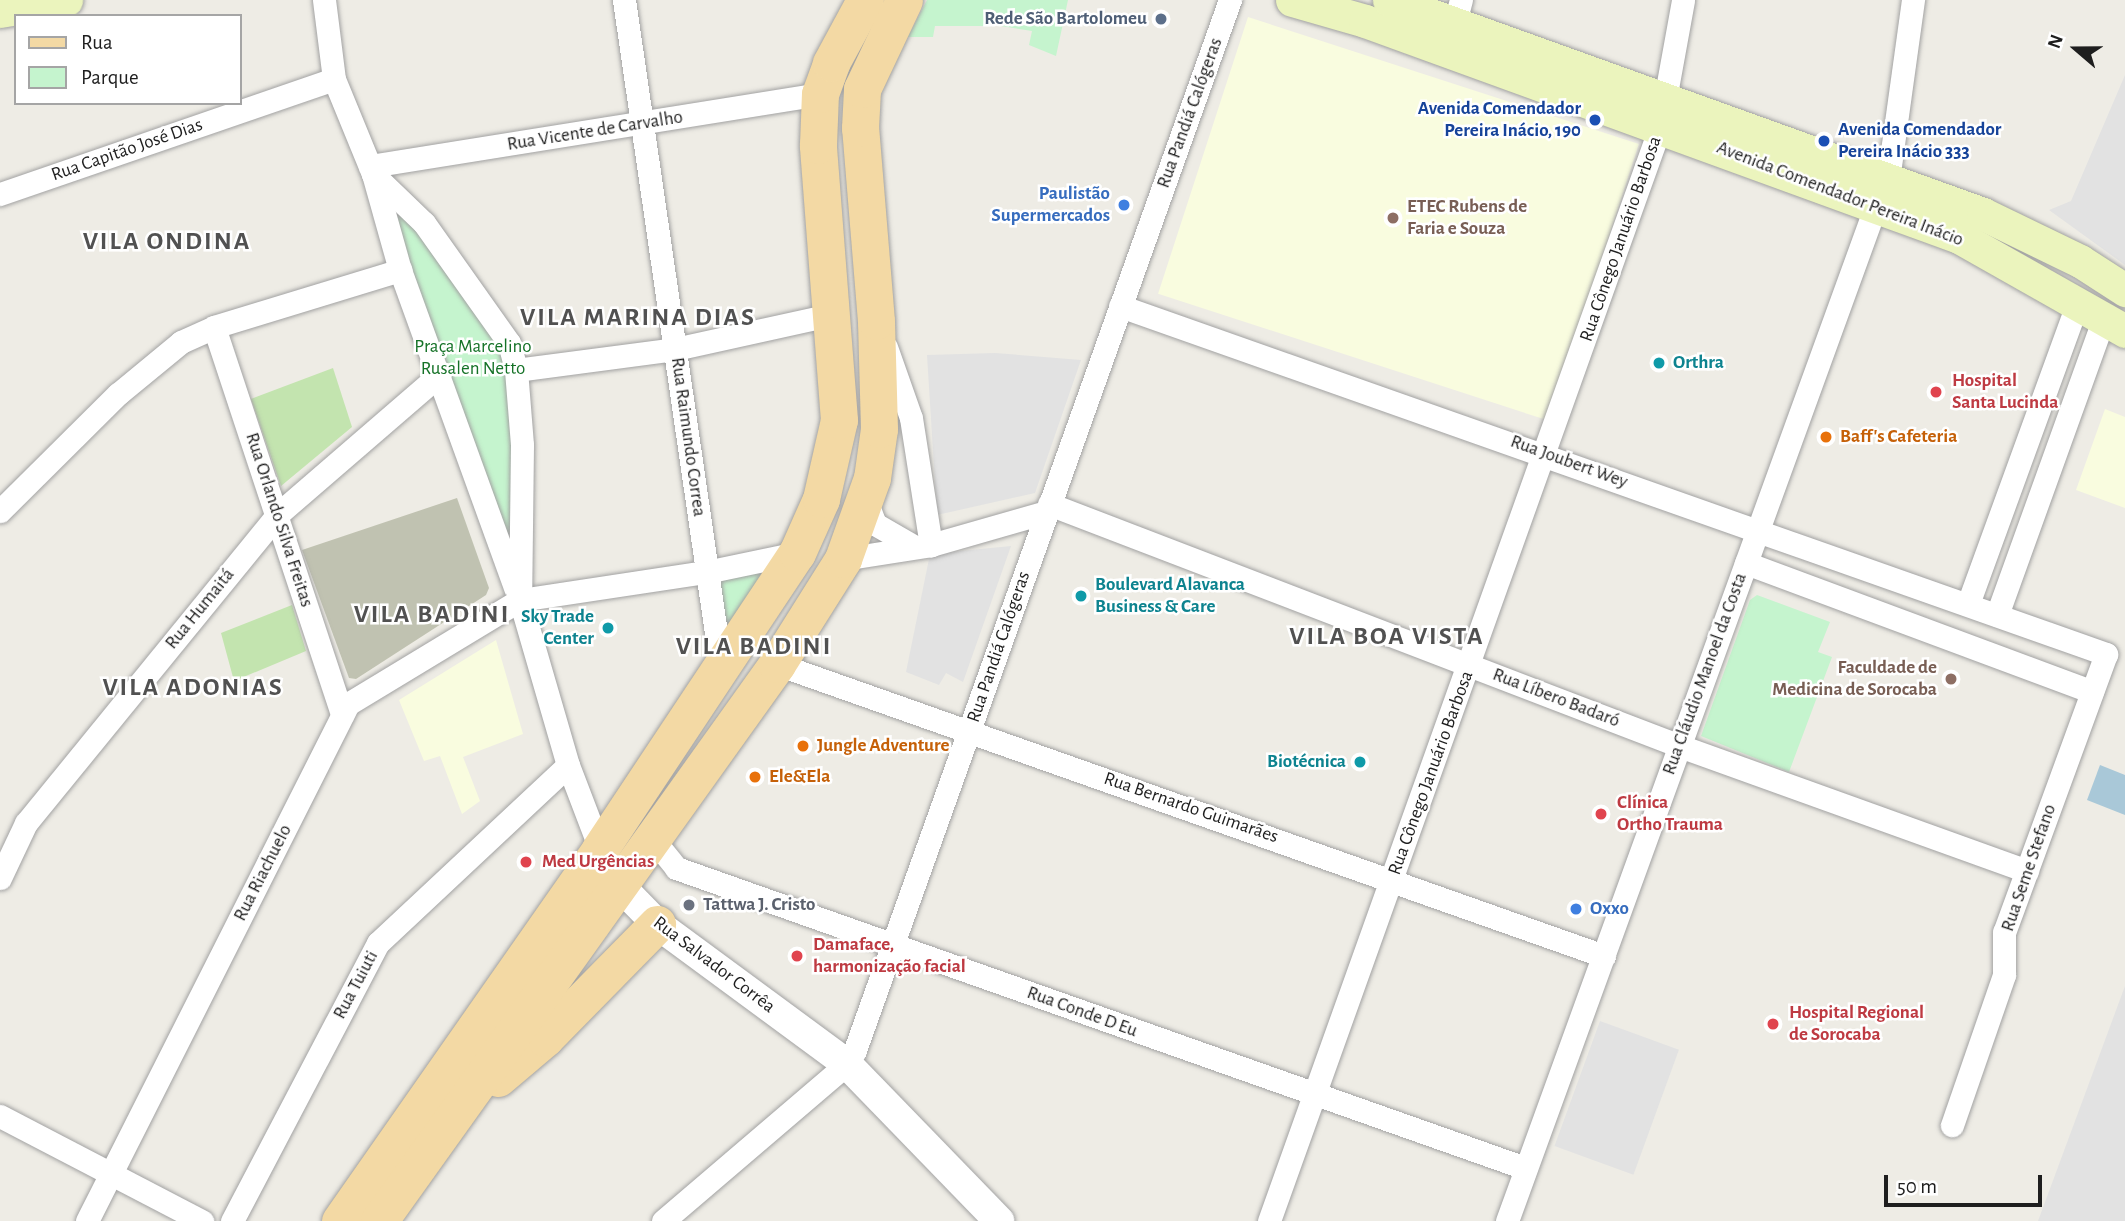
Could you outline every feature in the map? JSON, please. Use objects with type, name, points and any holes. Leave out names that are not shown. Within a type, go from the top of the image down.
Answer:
[{"type":"main road","points":[[0,11],[66,0]]},
{"type":"main road","points":[[379,1221],[458,1113],[617,883],[777,664],[843,559],[865,498],[879,429],[876,321],[863,205],[862,89],[904,0]]},
{"type":"main road","name":"Avenida Comendador Pereira Inácio","points":[[1292,0],[1664,115],[1882,193],[1983,214],[2080,261],[2125,290]]},
{"type":"main road","name":"Avenida Comendador Pereira Inácio","points":[[1389,0],[1458,11],[1664,115]]},
{"type":"main road","points":[[340,1221],[600,849],[797,553],[821,499],[837,442],[818,145],[820,94],[855,10]]},
{"type":"main road","name":"Avenida Comendador Pereira Inácio","points":[[1882,193],[2102,317]]},
{"type":"main road","points":[[458,1113],[545,1038],[657,924]]},
{"type":"street","name":"Rua Salvador Corrêa","points":[[324,0],[334,79],[371,170],[391,204],[400,270],[520,600],[568,765],[600,849],[617,883],[657,924],[847,1063],[999,1221]]},
{"type":"street","name":"Rua Raimundo Correa","points":[[624,0],[721,667]]},
{"type":"street","name":"Rua Pandiá Calógeras","points":[[663,1221],[847,1063],[893,944],[1230,0]]},
{"type":"street","name":"Rua Cônego Januário Barbosa","points":[[1269,1221],[1471,665],[1664,115],[1684,0]]},
{"type":"street","name":"Rua Cláudio Manoel da Costa","points":[[1507,1221],[1604,956],[1677,745],[1882,193],[1913,0]]},
{"type":"street","name":"Rua Capitão José Dias","points":[[0,194],[334,79]]},
{"type":"street","name":"Rua Vicente de Carvalho","points":[[371,170],[820,94]]},
{"type":"street","name":"Rua Salvador Corrêa","points":[[391,204],[424,223],[509,343],[516,370],[522,445],[520,600]]},
{"type":"street","points":[[0,511],[118,394],[181,342],[214,327],[400,270]]},
{"type":"street","name":"Rua Joubert Wey","points":[[1120,306],[1546,453],[2106,654]]},
{"type":"street","points":[[516,370],[675,349],[830,315]]},
{"type":"street","points":[[1968,604],[2102,317]]},
{"type":"street","points":[[2002,659],[2007,619],[2102,317]]},
{"type":"street","points":[[876,321],[911,418],[923,546]]},
{"type":"street","name":"Rua Orlando Silva Freitas","points":[[214,327],[278,514],[342,715]]},
{"type":"street","name":"Rua Humaitá","points":[[0,878],[26,823],[278,514],[439,375]]},
{"type":"street","points":[[865,498],[875,524],[923,546]]},
{"type":"street","points":[[843,559],[923,546],[1047,508]]},
{"type":"street","name":"Rua Líbero Badaró","points":[[1047,508],[1471,665],[1677,745],[2027,870]]},
{"type":"street","points":[[520,600],[706,572],[797,553]]},
{"type":"street","points":[[1746,563],[2092,692]]},
{"type":"street","name":"Rua Riachuelo","points":[[88,1221],[348,704],[520,600]]},
{"type":"street","name":"Rua Seme Stefano","points":[[1952,1125],[2004,975],[2004,932],[2106,654]]},
{"type":"street","name":"Rua Bernardo Guimarães","points":[[777,664],[1604,956]]},
{"type":"street","name":"Rua Tuiuti","points":[[232,1221],[378,943],[568,765]]},
{"type":"street","name":"Rua Conde D Eu","points":[[652,838],[676,868],[1525,1168]]},
{"type":"street","points":[[0,1116],[202,1221]]},
{"type":"shaded area","name":"ETEC Rubens de Faria e Souza","points":[[1248,17],[1639,144],[1549,421],[1158,294]]},
{"type":"shaded area","points":[[2125,75],[2125,265],[2049,210],[2071,201]]},
{"type":"shaded area","points":[[995,353],[1081,360],[1035,493],[937,515],[927,355]]},
{"type":"shaded area","points":[[2105,409],[2125,417],[2125,508],[2076,490]]},
{"type":"shaded area","points":[[457,498],[489,588],[486,595],[356,679],[349,678],[302,550]]},
{"type":"shaded area","points":[[1011,546],[963,682],[946,673],[939,685],[906,672],[930,554]]},
{"type":"shaded area","points":[[496,640],[523,734],[463,757],[480,801],[462,814],[440,756],[424,761],[399,700]]},
{"type":"shaded area","points":[[2125,986],[2125,1221],[2038,1221]]},
{"type":"shaded area","points":[[1600,1021],[1679,1050],[1633,1175],[1555,1146]]},
{"type":"green space","points":[[927,0],[1068,0],[1056,56],[1029,45],[1032,31],[1001,26],[935,26],[933,37],[908,37]]},
{"type":"green space","name":"Praça Marcelino Rusalen Netto","points":[[401,208],[504,345],[517,450],[512,547],[389,210]]},
{"type":"green space","points":[[333,368],[352,427],[281,486],[251,399]]},
{"type":"green space","points":[[782,564],[731,633],[722,621],[716,576]]},
{"type":"green space","points":[[1757,595],[1830,622],[1818,652],[1832,657],[1789,772],[1701,736],[1750,600]]},
{"type":"green space","points":[[292,605],[306,651],[234,681],[221,633]]},
{"type":"water","points":[[2100,765],[2125,775],[2125,815],[2087,800]]},
{"type":"place","name":"Rede São Bartolomeu","points":[[1161,19]]},
{"type":"place","name":"Avenida Comendador Pereira Inácio, 190","points":[[1595,120]]},
{"type":"place","name":"Avenida Comendador Pereira Inácio 333","points":[[1824,141]]},
{"type":"place","name":"Paulistão Supermercados","points":[[1124,205]]},
{"type":"place","name":"ETEC Rubens de Faria e Souza","points":[[1393,218]]},
{"type":"place","name":"Orthra","points":[[1659,363]]},
{"type":"place","name":"Hospital Santa Lucinda","points":[[1936,392]]},
{"type":"place","name":"Baff's Cafeteria","points":[[1826,437]]},
{"type":"place","name":"Boulevard Alavanca Business & Care","points":[[1081,596]]},
{"type":"place","name":"Sky Trade Center","points":[[608,628]]},
{"type":"place","name":"Faculdade de Medicina de Sorocaba","points":[[1951,679]]},
{"type":"place","name":"Jungle Adventure","points":[[803,746]]},
{"type":"place","name":"Biotécnica","points":[[1360,762]]},
{"type":"place","name":"Ele&Ela","points":[[755,777]]},
{"type":"place","name":"Clínica Ortho Trauma","points":[[1601,814]]},
{"type":"place","name":"Med Urgências","points":[[526,862]]},
{"type":"place","name":"Tattwa J. Cristo","points":[[689,905]]},
{"type":"place","name":"Oxxo","points":[[1576,909]]},
{"type":"place","name":"Damaface, harmonização facial","points":[[797,956]]},
{"type":"place","name":"Hospital Regional de Sorocaba","points":[[1773,1024]]},
{"type":"district","name":"VILA ONDINA","points":[[167,242]]},
{"type":"district","name":"VILA MARINA DIAS","points":[[638,318]]},
{"type":"district","name":"VILA BADINI","points":[[432,615]]},
{"type":"district","name":"VILA BOA VISTA","points":[[1387,637]]},
{"type":"district","name":"VILA BADINI","points":[[754,647]]},
{"type":"district","name":"VILA ADONIAS","points":[[193,688]]}]
